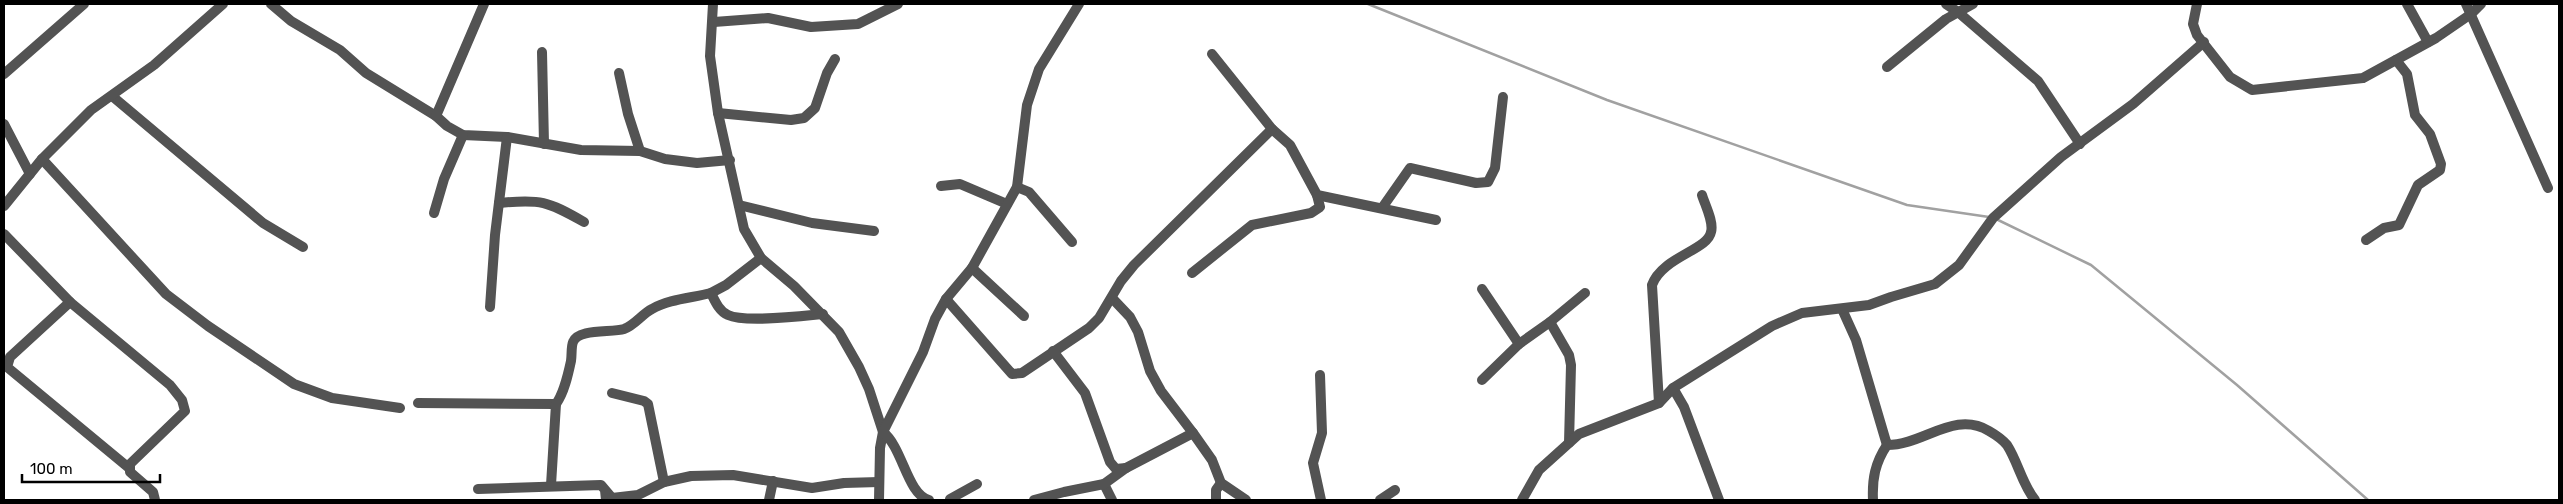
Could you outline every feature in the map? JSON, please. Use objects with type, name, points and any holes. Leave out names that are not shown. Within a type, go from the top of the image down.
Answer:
[{"type":"street","points":[[4,74],[84,4]]},
{"type":"street","points":[[4,206],[42,159],[92,110],[154,64],[223,4]]},
{"type":"street","points":[[271,4],[291,21],[340,50],[366,73],[436,116],[446,126],[463,135],[507,137],[581,150],[640,151],[665,159],[697,163],[730,160]]},
{"type":"street","points":[[436,116],[484,4]]},
{"type":"street","points":[[713,4],[714,22],[710,56],[718,113],[744,229],[761,258],[839,332],[852,353],[869,389],[883,432],[899,452],[918,493],[922,498],[929,500]]},
{"type":"street","points":[[714,22],[768,18],[811,27],[858,24],[898,4]]},
{"type":"street","points":[[879,500],[880,448],[883,432],[946,299],[972,268],[1017,187],[1027,105],[1039,69],[1078,4]]},
{"type":"street","points":[[1946,4],[1958,12],[2038,81],[2080,144]]},
{"type":"street","points":[[1887,67],[1946,19],[1973,4]]},
{"type":"street","points":[[2197,4],[2193,24],[2197,35],[2230,77],[2252,90],[2363,78],[2428,42],[2471,14],[2481,4]]},
{"type":"street","points":[[2408,4],[2428,42]]},
{"type":"street","points":[[2466,4],[2548,188]]},
{"type":"street","points":[[1522,500],[1539,470],[1579,434],[1659,403],[1673,388],[1772,326],[1802,313],[1869,306],[1891,297],[1936,284],[1959,265],[1993,218],[2061,157],[2133,104],[2204,42]]},
{"type":"street","points":[[542,52],[544,144]]},
{"type":"street","points":[[1192,273],[1252,225],[1311,213],[1320,207],[1317,195],[1290,145],[1272,129],[1212,54]]},
{"type":"street","points":[[718,113],[791,120],[804,118],[816,108],[827,73],[835,59]]},
{"type":"street","points":[[2366,240],[2384,228],[2398,225],[2418,185],[2440,170],[2441,164],[2430,134],[2415,115],[2407,74],[2396,60]]},
{"type":"street","points":[[619,73],[628,114],[640,151]]},
{"type":"street","points":[[112,96],[263,223],[303,246]]},
{"type":"street","points":[[1382,208],[1410,168],[1476,183],[1488,182],[1495,168],[1503,97]]},
{"type":"street","points":[[4,124],[30,174]]},
{"type":"street","points":[[946,299],[1012,374],[1022,373],[1089,328],[1099,318],[1121,281],[1134,265],[1272,129]]},
{"type":"street","points":[[434,213],[444,180],[463,135]]},
{"type":"street","points":[[490,308],[507,137]]},
{"type":"street","points":[[42,159],[166,294],[208,326],[294,384],[332,398],[400,408]]},
{"type":"street","points":[[941,186],[960,184],[1007,204]]},
{"type":"street","points":[[1017,187],[1029,192],[1072,242]]},
{"type":"street","points":[[1317,195],[1436,220]]},
{"type":"street","points":[[1659,403],[1652,285],[1655,276],[1663,267],[1706,241],[1711,234],[1712,226],[1702,195]]},
{"type":"street","points":[[500,203],[533,200],[556,206],[584,222]]},
{"type":"street","points":[[739,205],[812,223],[874,231]]},
{"type":"street","points":[[4,234],[70,302],[170,385],[185,406],[185,411],[130,464],[129,468]]},
{"type":"street","points":[[551,485],[556,404],[561,397],[571,361],[573,341],[584,334],[624,329],[639,321],[650,310],[669,302],[711,293],[726,285],[761,258]]},
{"type":"street","points":[[972,268],[1024,316]]},
{"type":"street","points":[[1482,289],[1519,344]]},
{"type":"street","points":[[711,293],[719,307],[728,315],[764,318],[822,314]]},
{"type":"street","points":[[1482,380],[1519,344],[1550,322],[1585,293]]},
{"type":"street","points":[[1112,298],[1130,316],[1138,332],[1150,370],[1161,391],[1212,460],[1221,483],[1246,500]]},
{"type":"street","points":[[70,302],[10,357],[7,367],[129,468],[130,472],[153,492],[154,500]]},
{"type":"street","points":[[1842,309],[1856,340],[1887,445]]},
{"type":"street","points":[[1550,322],[1569,355],[1569,443]]},
{"type":"street","points":[[1053,351],[1066,365],[1085,394],[1110,462],[1116,468],[1126,468]]},
{"type":"street","points":[[1320,374],[1322,433],[1313,463],[1321,500]]},
{"type":"street","points":[[1673,388],[1684,407],[1720,500]]},
{"type":"street","points":[[612,393],[644,401],[648,404],[664,482]]},
{"type":"street","points":[[418,403],[556,404]]},
{"type":"street","points":[[1873,500],[1872,484],[1877,460],[1887,445],[1913,441],[1964,422],[1978,424],[2000,437],[2008,446],[2034,500]]},
{"type":"street","points":[[1034,500],[1104,484],[1126,468],[1193,434]]},
{"type":"street","points":[[478,489],[601,484],[609,499],[638,495],[664,482],[691,476],[733,475],[812,488],[844,483],[879,482]]},
{"type":"street","points":[[769,500],[773,481]]},
{"type":"street","points":[[1216,500],[1216,490],[1221,483]]},
{"type":"street","points":[[949,500],[977,484]]},
{"type":"street","points":[[1104,484],[1112,500]]},
{"type":"street","points":[[1380,500],[1396,490]]},
{"type":"waterway","points":[[1368,4],[1607,100],[1907,205],[1989,217]]},
{"type":"waterway","points":[[1996,219],[2091,265],[2237,385],[2368,500]]}]
